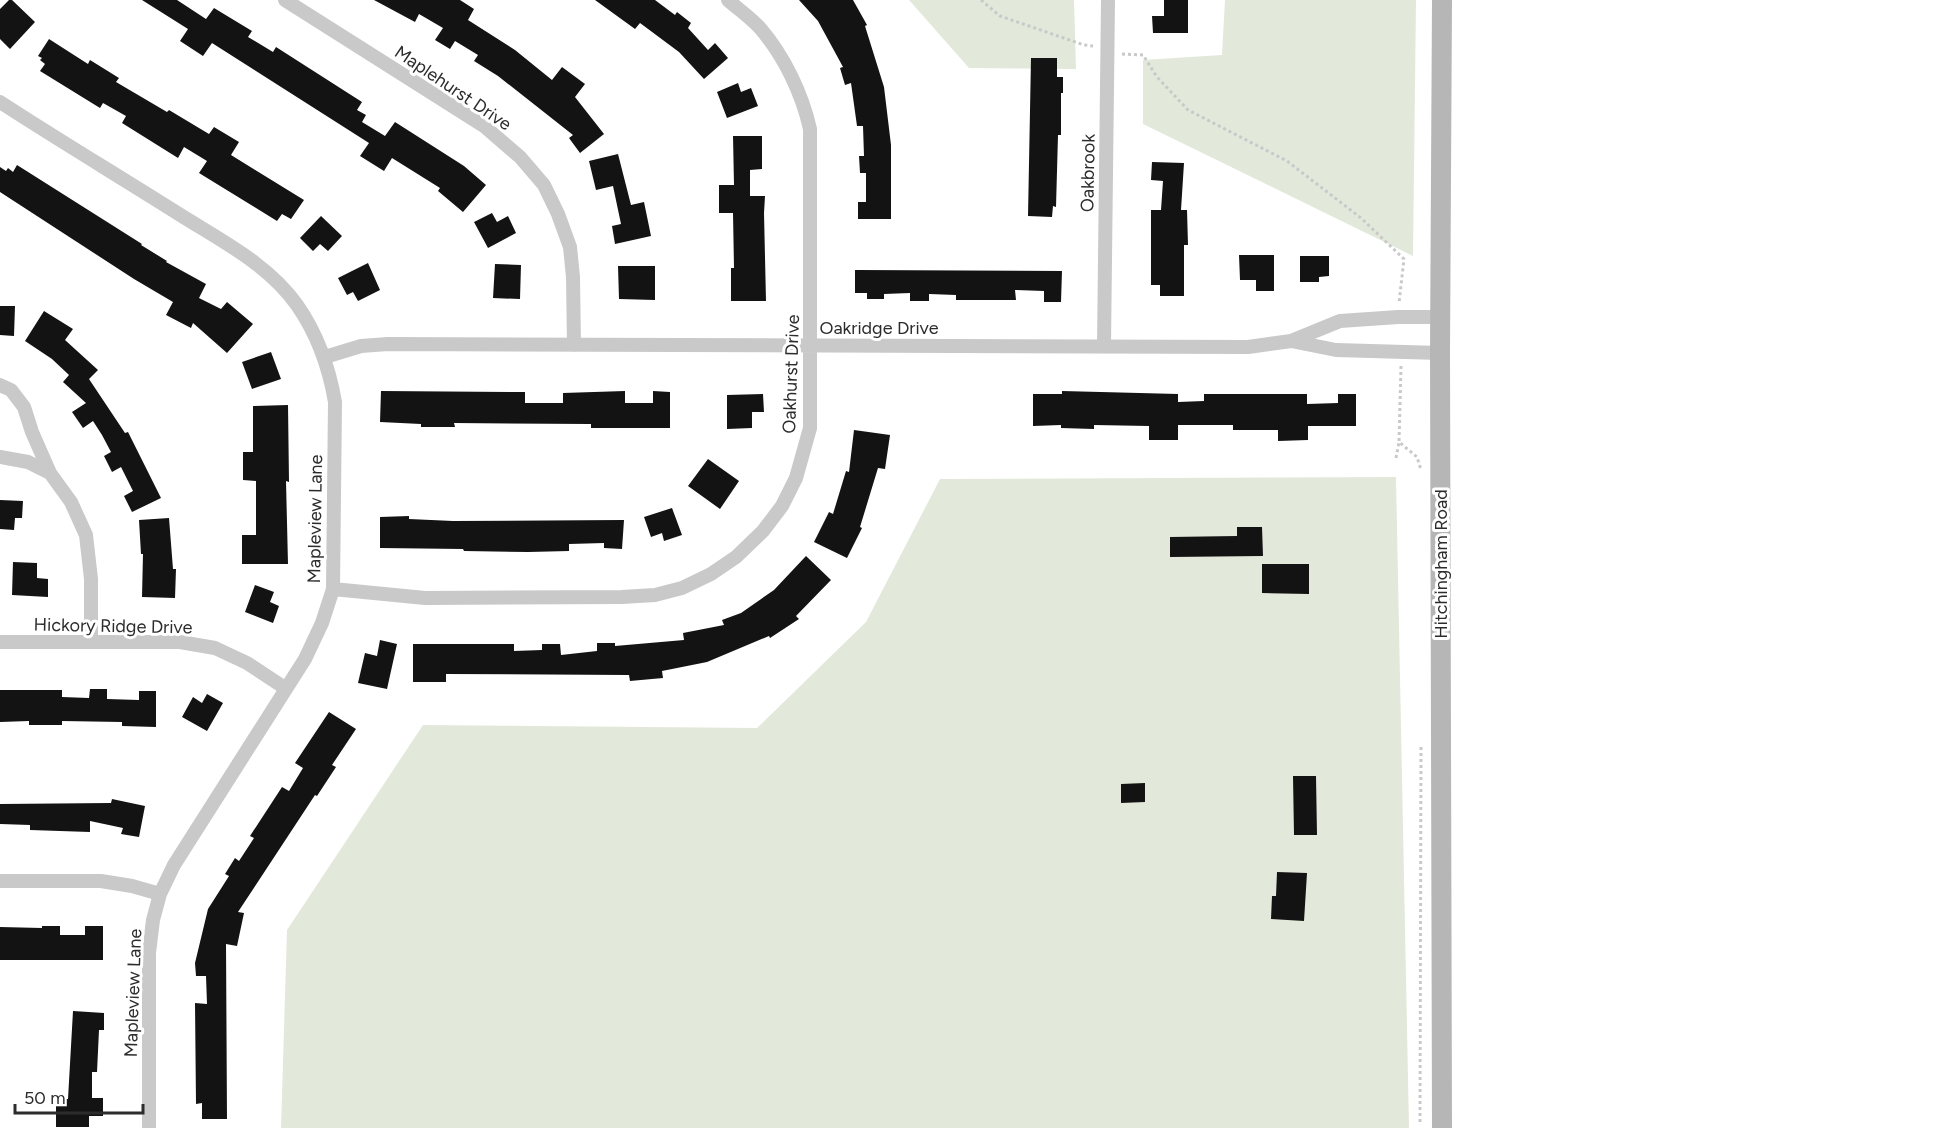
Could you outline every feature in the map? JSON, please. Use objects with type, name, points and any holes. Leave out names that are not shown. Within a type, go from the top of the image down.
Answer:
[{"type":"street","name":"Maplehurst Drive","points":[[285,0],[484,126],[520,157],[544,185],[570,247],[574,345]]},
{"type":"street","name":"Oakhurst Drive","points":[[333,588],[425,598],[655,595],[682,588],[711,574],[736,557],[763,531],[782,506],[796,478],[810,428],[810,129],[805,108],[778,54],[759,27],[728,0]]},
{"type":"street","name":"Oakbrook","points":[[1104,346],[1108,0]]},
{"type":"street","name":"Hitchingham Road","points":[[1442,0],[1440,353],[1442,1128]]},
{"type":"street","name":"Mapleview Lane","points":[[0,102],[259,266],[278,283],[296,304],[316,337],[324,357],[335,402],[333,588],[322,623],[305,658],[174,865],[160,894],[153,921],[149,953],[148,1128]]},
{"type":"street","name":"Oakridge Drive","points":[[324,357],[361,346],[388,344],[1248,347],[1291,341],[1340,321],[1441,317]]},
{"type":"street","name":"Oakridge Drive","points":[[1291,341],[1336,350],[1440,353]]},
{"type":"street","points":[[0,385],[10,390],[24,408],[50,473],[71,501],[86,535],[92,579],[92,641]]},
{"type":"street","points":[[0,457],[28,462],[50,473]]},
{"type":"street","name":"Hickory Ridge Drive","points":[[0,642],[180,642],[215,648],[247,663],[285,688]]},
{"type":"street","points":[[0,881],[100,881],[132,886],[160,894]]},
{"type":"path","points":[[981,0],[1000,16],[1084,45],[1119,54],[1143,54],[1157,77],[1188,110],[1287,161],[1361,218],[1404,259],[1398,317]]},
{"type":"path","points":[[1396,458],[1401,394],[1400,351]]},
{"type":"path","points":[[1399,442],[1417,457],[1421,468],[1421,480]]},
{"type":"path","points":[[1420,1122],[1421,744]]},
{"type":"green space","points":[[909,0],[1074,0],[1076,69],[969,68]]},
{"type":"green space","points":[[1225,0],[1416,0],[1413,256],[1143,124],[1143,60],[1222,55]]},
{"type":"green space","points":[[1396,477],[1409,1128],[281,1128],[287,930],[423,725],[757,728],[866,622],[940,479]]},
{"type":"building","points":[[12,0],[35,22],[10,49],[0,39],[0,9]]},
{"type":"building","points":[[142,0],[177,0],[206,19],[214,8],[252,31],[248,37],[273,52],[276,47],[362,102],[357,110],[366,115],[362,122],[385,136],[395,122],[464,166],[486,185],[463,212],[438,191],[440,188],[392,158],[384,171],[360,156],[369,143],[212,43],[203,56],[180,41],[188,29]]},
{"type":"building","points":[[374,0],[460,0],[474,9],[468,20],[515,50],[552,80],[562,67],[585,84],[575,97],[604,134],[580,153],[569,138],[573,135],[498,76],[474,61],[478,55],[455,41],[450,49],[435,40],[443,28],[419,14],[415,22]]},
{"type":"building","points":[[595,0],[655,0],[675,15],[677,12],[691,23],[688,28],[708,50],[715,43],[728,58],[704,79],[679,52],[640,23],[635,29]]},
{"type":"building","points":[[799,0],[853,0],[867,25],[865,26],[884,87],[891,145],[891,219],[858,219],[858,202],[866,202],[866,173],[860,173],[859,156],[864,156],[863,126],[857,126],[851,83],[845,85],[840,68],[843,67],[818,21]]},
{"type":"building","points":[[1164,0],[1188,0],[1188,33],[1153,33],[1152,16],[1164,16]]},
{"type":"building","points":[[49,39],[88,64],[90,60],[119,78],[116,82],[167,112],[169,110],[209,134],[214,127],[239,142],[231,155],[304,200],[291,219],[282,214],[277,221],[199,173],[207,161],[184,147],[178,158],[122,123],[126,116],[103,103],[100,108],[40,71],[45,64],[38,56]]},
{"type":"building","points":[[1031,58],[1057,58],[1057,77],[1063,77],[1061,135],[1058,135],[1056,207],[1053,206],[1052,217],[1028,216]]},
{"type":"building","points":[[738,83],[741,92],[751,88],[758,106],[727,118],[717,92]]},
{"type":"building","points":[[733,136],[762,136],[762,169],[750,170],[750,196],[765,196],[766,301],[731,301],[731,268],[734,268],[733,213],[719,213],[719,185],[734,185]]},
{"type":"building","points":[[618,154],[631,205],[644,202],[651,236],[615,244],[612,226],[621,224],[613,186],[596,190],[589,161]]},
{"type":"building","points":[[1152,162],[1184,163],[1181,210],[1187,210],[1188,245],[1184,245],[1184,296],[1160,296],[1160,285],[1151,285],[1151,210],[1161,210],[1163,181],[1151,180]]},
{"type":"building","points":[[17,165],[142,244],[166,262],[206,284],[199,298],[221,309],[227,302],[253,324],[227,353],[193,323],[191,328],[166,315],[173,302],[0,192],[0,167],[6,171],[8,168],[13,172]]},
{"type":"building","points":[[492,213],[497,222],[508,216],[516,233],[488,248],[474,222]]},
{"type":"building","points":[[321,216],[342,236],[328,251],[320,244],[313,251],[300,238]]},
{"type":"building","points":[[1239,255],[1274,255],[1274,291],[1256,291],[1256,280],[1240,280]]},
{"type":"building","points":[[1300,256],[1329,256],[1329,276],[1319,277],[1319,282],[1300,282]]},
{"type":"building","points":[[368,263],[380,290],[358,301],[353,292],[347,295],[338,278]]},
{"type":"building","points":[[495,264],[521,265],[520,299],[493,298]]},
{"type":"building","points":[[618,266],[655,266],[655,300],[619,299]]},
{"type":"building","points":[[855,270],[1062,271],[1061,302],[1044,302],[1044,291],[1015,290],[1016,300],[956,300],[956,295],[929,294],[929,301],[910,301],[910,293],[884,294],[884,299],[867,299],[867,293],[855,293]]},
{"type":"building","points":[[0,306],[15,306],[14,336],[0,335]]},
{"type":"building","points":[[44,311],[73,329],[65,340],[98,370],[89,379],[125,433],[128,432],[161,498],[132,512],[124,496],[133,491],[121,467],[112,472],[104,456],[111,452],[102,435],[93,421],[83,428],[72,412],[86,403],[63,382],[69,375],[52,359],[25,341]]},
{"type":"building","points":[[271,352],[281,379],[252,389],[242,362]]},
{"type":"building","points":[[381,391],[525,392],[525,403],[563,403],[563,393],[625,391],[625,403],[653,403],[653,391],[670,392],[670,428],[591,428],[591,424],[454,423],[455,427],[421,427],[421,424],[380,422]]},
{"type":"building","points":[[1062,391],[1178,394],[1178,402],[1204,401],[1204,394],[1307,394],[1307,404],[1338,403],[1338,394],[1356,394],[1356,426],[1308,426],[1308,440],[1278,441],[1278,430],[1233,430],[1233,425],[1178,425],[1178,440],[1149,440],[1149,426],[1094,425],[1094,429],[1061,428],[1061,425],[1033,426],[1033,394],[1062,394]]},
{"type":"building","points":[[763,394],[764,412],[752,412],[752,428],[727,429],[727,395]]},
{"type":"building","points":[[288,405],[289,482],[286,481],[288,564],[242,564],[242,535],[256,535],[256,481],[243,480],[243,452],[253,452],[253,406]]},
{"type":"building","points":[[854,430],[890,435],[885,469],[878,468],[860,527],[862,528],[847,558],[814,542],[829,512],[833,514],[846,471],[849,472]]},
{"type":"building","points":[[708,459],[739,481],[720,509],[688,486]]},
{"type":"building","points":[[0,500],[23,501],[22,518],[15,518],[14,530],[0,529]]},
{"type":"building","points":[[672,508],[682,535],[664,541],[662,533],[651,537],[644,517]]},
{"type":"building","points":[[409,516],[409,519],[453,521],[624,520],[622,549],[604,548],[604,543],[569,544],[569,551],[528,552],[380,548],[380,517]]},
{"type":"building","points":[[169,518],[173,569],[176,569],[175,598],[142,597],[143,554],[141,554],[139,520]]},
{"type":"building","points":[[1237,527],[1262,527],[1263,556],[1170,557],[1170,537],[1237,536]]},
{"type":"building","points":[[806,556],[831,580],[796,616],[799,619],[770,638],[769,636],[707,662],[662,671],[663,678],[630,681],[629,675],[446,674],[446,682],[413,682],[413,644],[514,644],[514,651],[542,650],[542,644],[560,644],[561,655],[597,651],[597,643],[615,643],[615,646],[684,640],[683,633],[724,625],[722,620],[741,613],[774,590]]},
{"type":"building","points":[[13,562],[37,563],[37,578],[48,579],[48,597],[12,595]]},
{"type":"building","points":[[1262,564],[1309,564],[1309,594],[1262,593]]},
{"type":"building","points":[[255,585],[274,592],[270,602],[279,606],[273,623],[245,612]]},
{"type":"building","points":[[380,640],[397,644],[387,689],[358,683],[365,653],[377,656]]},
{"type":"building","points":[[90,689],[107,689],[107,699],[139,700],[139,691],[156,691],[156,727],[122,726],[122,722],[62,721],[62,725],[29,725],[29,721],[0,722],[0,690],[62,690],[62,697],[89,698]]},
{"type":"building","points":[[207,694],[223,703],[207,731],[182,717],[193,697],[202,703]]},
{"type":"building","points":[[329,712],[356,729],[332,765],[336,767],[238,912],[244,913],[237,946],[226,944],[227,1119],[202,1119],[202,1103],[196,1104],[195,1003],[207,1004],[206,976],[196,976],[195,963],[208,909],[229,876],[225,874],[235,858],[239,861],[254,838],[250,836],[282,787],[289,791],[303,768],[295,763]]},
{"type":"building","points":[[1293,776],[1316,776],[1317,835],[1294,835]]},
{"type":"building","points":[[1145,783],[1145,802],[1121,803],[1121,784]]},
{"type":"building","points":[[112,799],[145,806],[139,837],[121,834],[123,828],[90,821],[90,832],[30,830],[30,825],[0,824],[0,804],[111,803]]},
{"type":"building","points":[[1277,872],[1307,873],[1304,921],[1271,919],[1272,896],[1276,896]]},
{"type":"building","points":[[42,926],[60,926],[60,935],[85,935],[85,926],[103,926],[103,960],[0,960],[0,927],[42,928]]},
{"type":"building","points":[[73,1011],[104,1013],[104,1030],[99,1030],[97,1072],[92,1072],[92,1098],[103,1098],[103,1116],[89,1116],[89,1127],[56,1127],[56,1099],[68,1099]]}]
